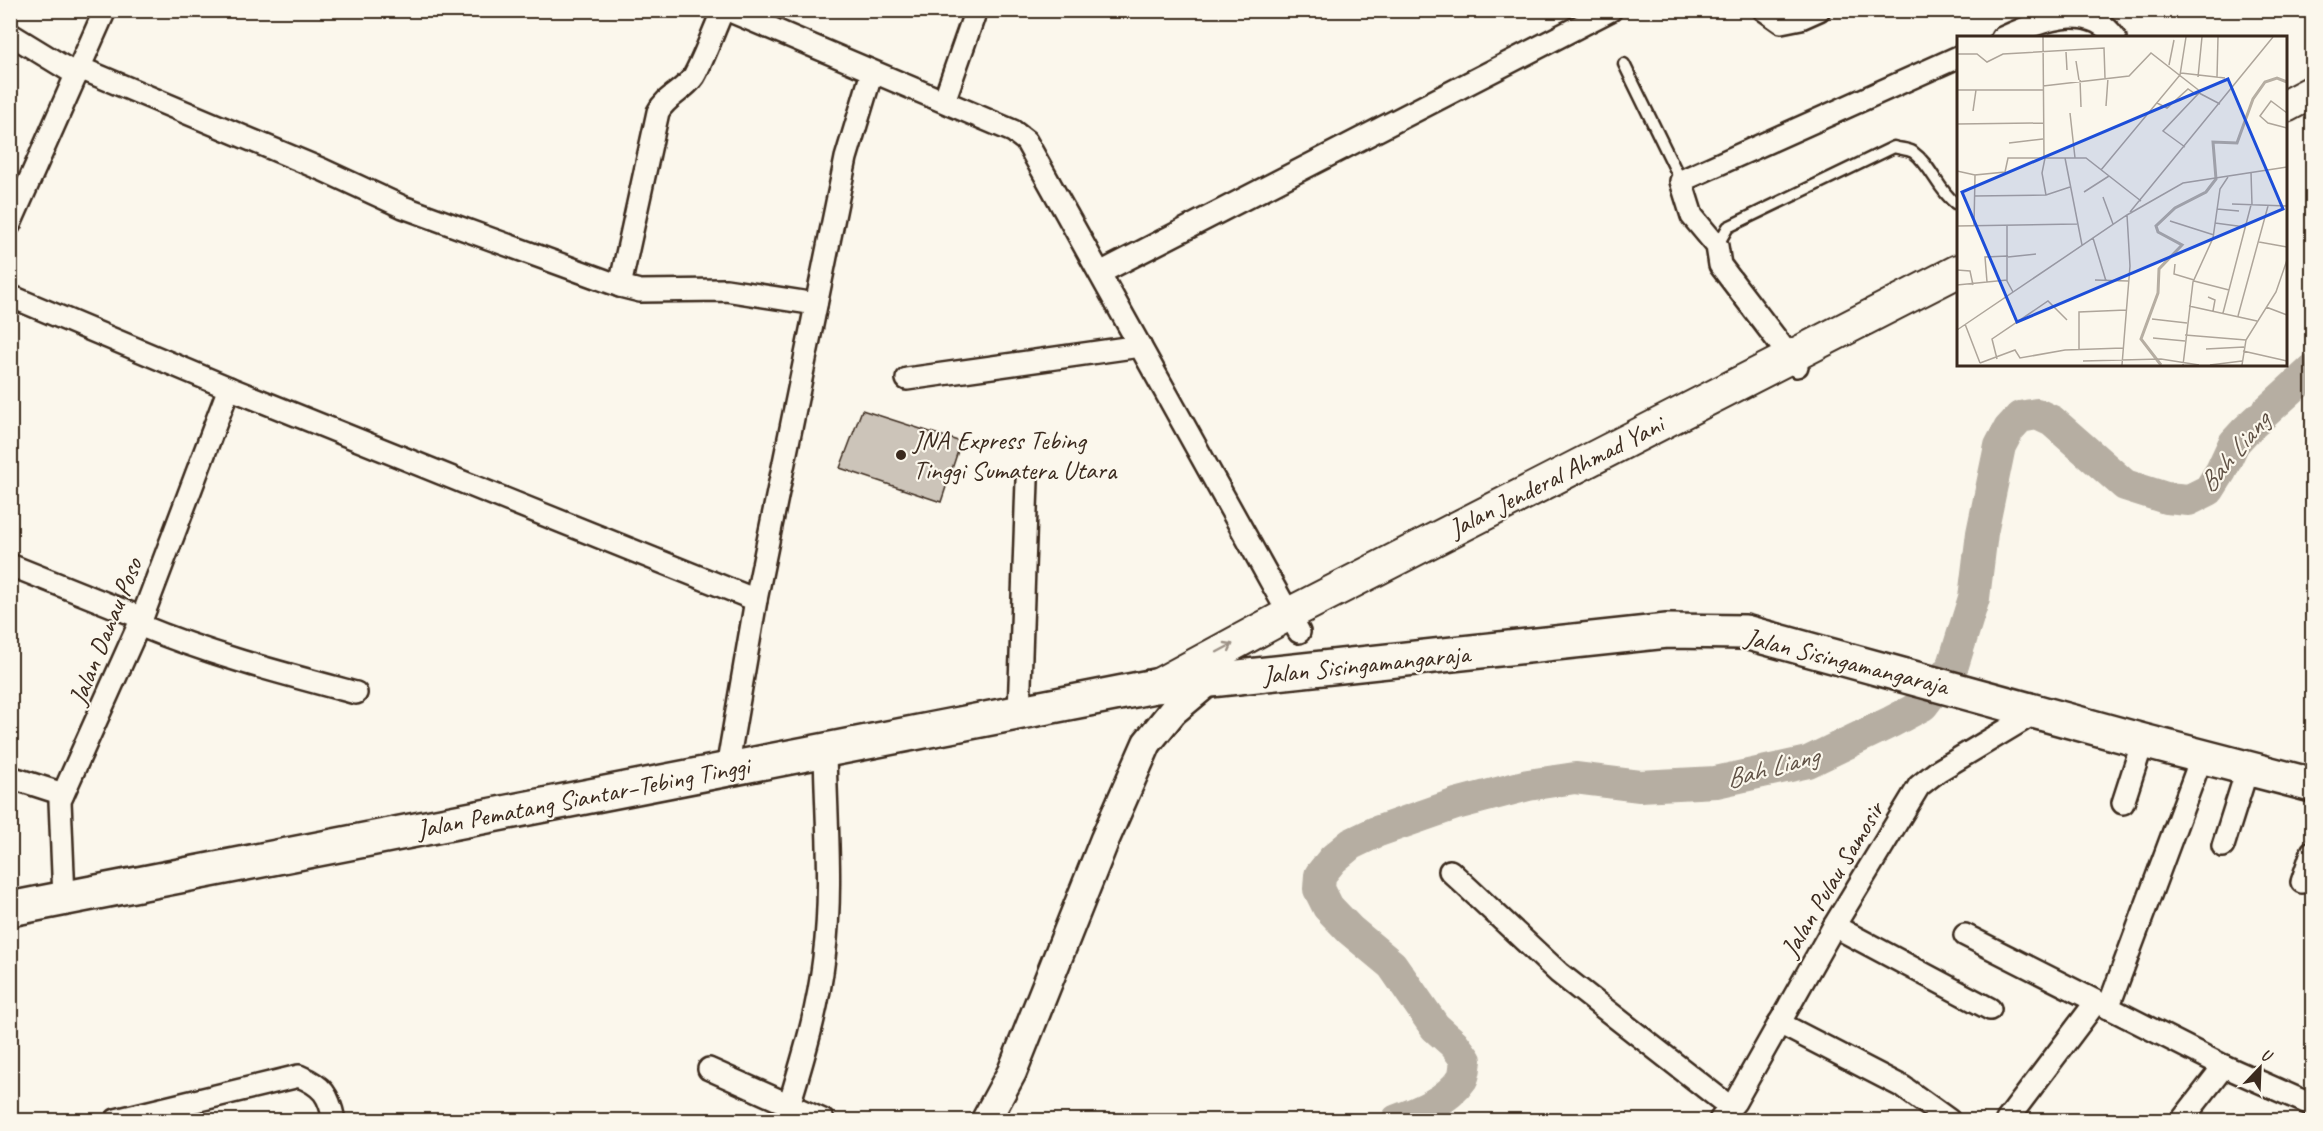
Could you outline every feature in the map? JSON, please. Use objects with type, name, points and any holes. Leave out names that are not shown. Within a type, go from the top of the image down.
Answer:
[{"type":"highway","name":"Jalan Sisingamangaraja","points":[[1155,686],[1667,631],[1744,632],[2313,785]]},
{"type":"highway","name":"Jalan Pematang Siantar–Tebing Tinggi","points":[[10,909],[1155,686]]},
{"type":"main road","points":[[2287,93],[2313,80]]},
{"type":"main road","points":[[2287,105],[2313,92]]},
{"type":"main road","name":"Jalan Jenderal Ahmad Yani","points":[[1155,686],[1294,623],[1793,361],[1957,271]]},
{"type":"main road","name":"Jalan Jenderal Ahmad Yani","points":[[1793,361],[1957,281]]},
{"type":"main road","name":"Jalan Jenderal Ahmad Yani","points":[[1210,680],[1294,623]]},
{"type":"street","points":[[10,224],[105,10]]},
{"type":"street","points":[[620,286],[658,112],[663,103],[685,87],[694,75],[723,10]]},
{"type":"street","points":[[728,10],[1013,131],[1026,141],[1294,623]]},
{"type":"street","points":[[944,101],[976,10]]},
{"type":"street","points":[[1100,273],[1611,10]]},
{"type":"street","points":[[1764,10],[1781,22],[1801,18],[1819,10]]},
{"type":"street","points":[[2005,36],[2043,14],[2068,13],[2089,13],[2112,31],[2114,36]]},
{"type":"street","points":[[10,34],[78,71],[323,170],[403,207],[620,286],[640,291],[726,290],[816,304]]},
{"type":"street","points":[[1793,361],[1720,265],[1717,246],[1692,216],[1685,201],[1681,181],[1957,58]]},
{"type":"street","points":[[727,769],[756,600],[846,158],[872,72]]},
{"type":"street","points":[[10,296],[756,600]]},
{"type":"street","points":[[907,379],[1140,346]]},
{"type":"street","name":"Jalan Danau Poso","points":[[64,898],[60,801],[140,621],[229,387]]},
{"type":"street","points":[[1019,713],[1027,481]]},
{"type":"street","points":[[10,565],[140,621],[188,645],[233,660],[356,693]]},
{"type":"street","points":[[986,1120],[1011,1072],[1105,839],[1147,743],[1173,711],[1210,680]]},
{"type":"street","points":[[1147,743],[1146,718],[1149,699],[1155,686]]},
{"type":"street","name":"Jalan Pulau Samosir","points":[[1725,1114],[1834,926],[1919,786],[1938,771],[2038,711]]},
{"type":"street","points":[[2123,803],[2143,741]]},
{"type":"street","points":[[789,1105],[814,1023],[824,957],[828,900],[825,750]]},
{"type":"street","points":[[2007,1120],[2102,1005],[2202,756]]},
{"type":"street","points":[[2223,846],[2248,767]]},
{"type":"street","points":[[10,777],[63,794]]},
{"type":"street","points":[[2302,882],[2313,852]]},
{"type":"street","points":[[1450,871],[1559,973],[1725,1114]]},
{"type":"street","points":[[1834,926],[1990,1009]]},
{"type":"street","points":[[1965,935],[2224,1066],[2313,1105]]},
{"type":"street","points":[[1779,1023],[1903,1087],[1949,1120]]},
{"type":"street","points":[[2182,1120],[2224,1066]]},
{"type":"street","points":[[709,1069],[823,1120]]},
{"type":"street","points":[[116,1120],[299,1076],[313,1082],[326,1093],[334,1120]]},
{"type":"lane","points":[[1624,63],[1681,181]]},
{"type":"lane","points":[[1717,246],[1728,227],[1894,147],[1912,151],[1948,198],[1957,205]]},
{"type":"building","name":"JNA Express Tebing Tinggi Sumatera Utara","points":[[862,410],[961,442],[941,502],[840,468]]},
{"type":"waterway","name":"Bah Liang","points":[[1397,1120],[1424,1109],[1449,1094],[1462,1079],[1466,1060],[1454,1044],[1435,1027],[1392,965],[1350,930],[1328,907],[1319,889],[1320,875],[1333,859],[1351,844],[1376,832],[1456,804],[1528,785],[1575,778],[1640,786],[1716,782],[1808,762],[1891,722],[1923,705],[1953,665],[1974,598],[1982,533],[2000,446],[2009,429],[2020,417],[2037,414],[2052,421],[2125,485],[2166,498],[2189,500],[2209,490],[2234,443],[2312,370]]},
{"type":"place","name":"JNA Express Tebing Tinggi Sumatera Utara","points":[[901,455]]}]
